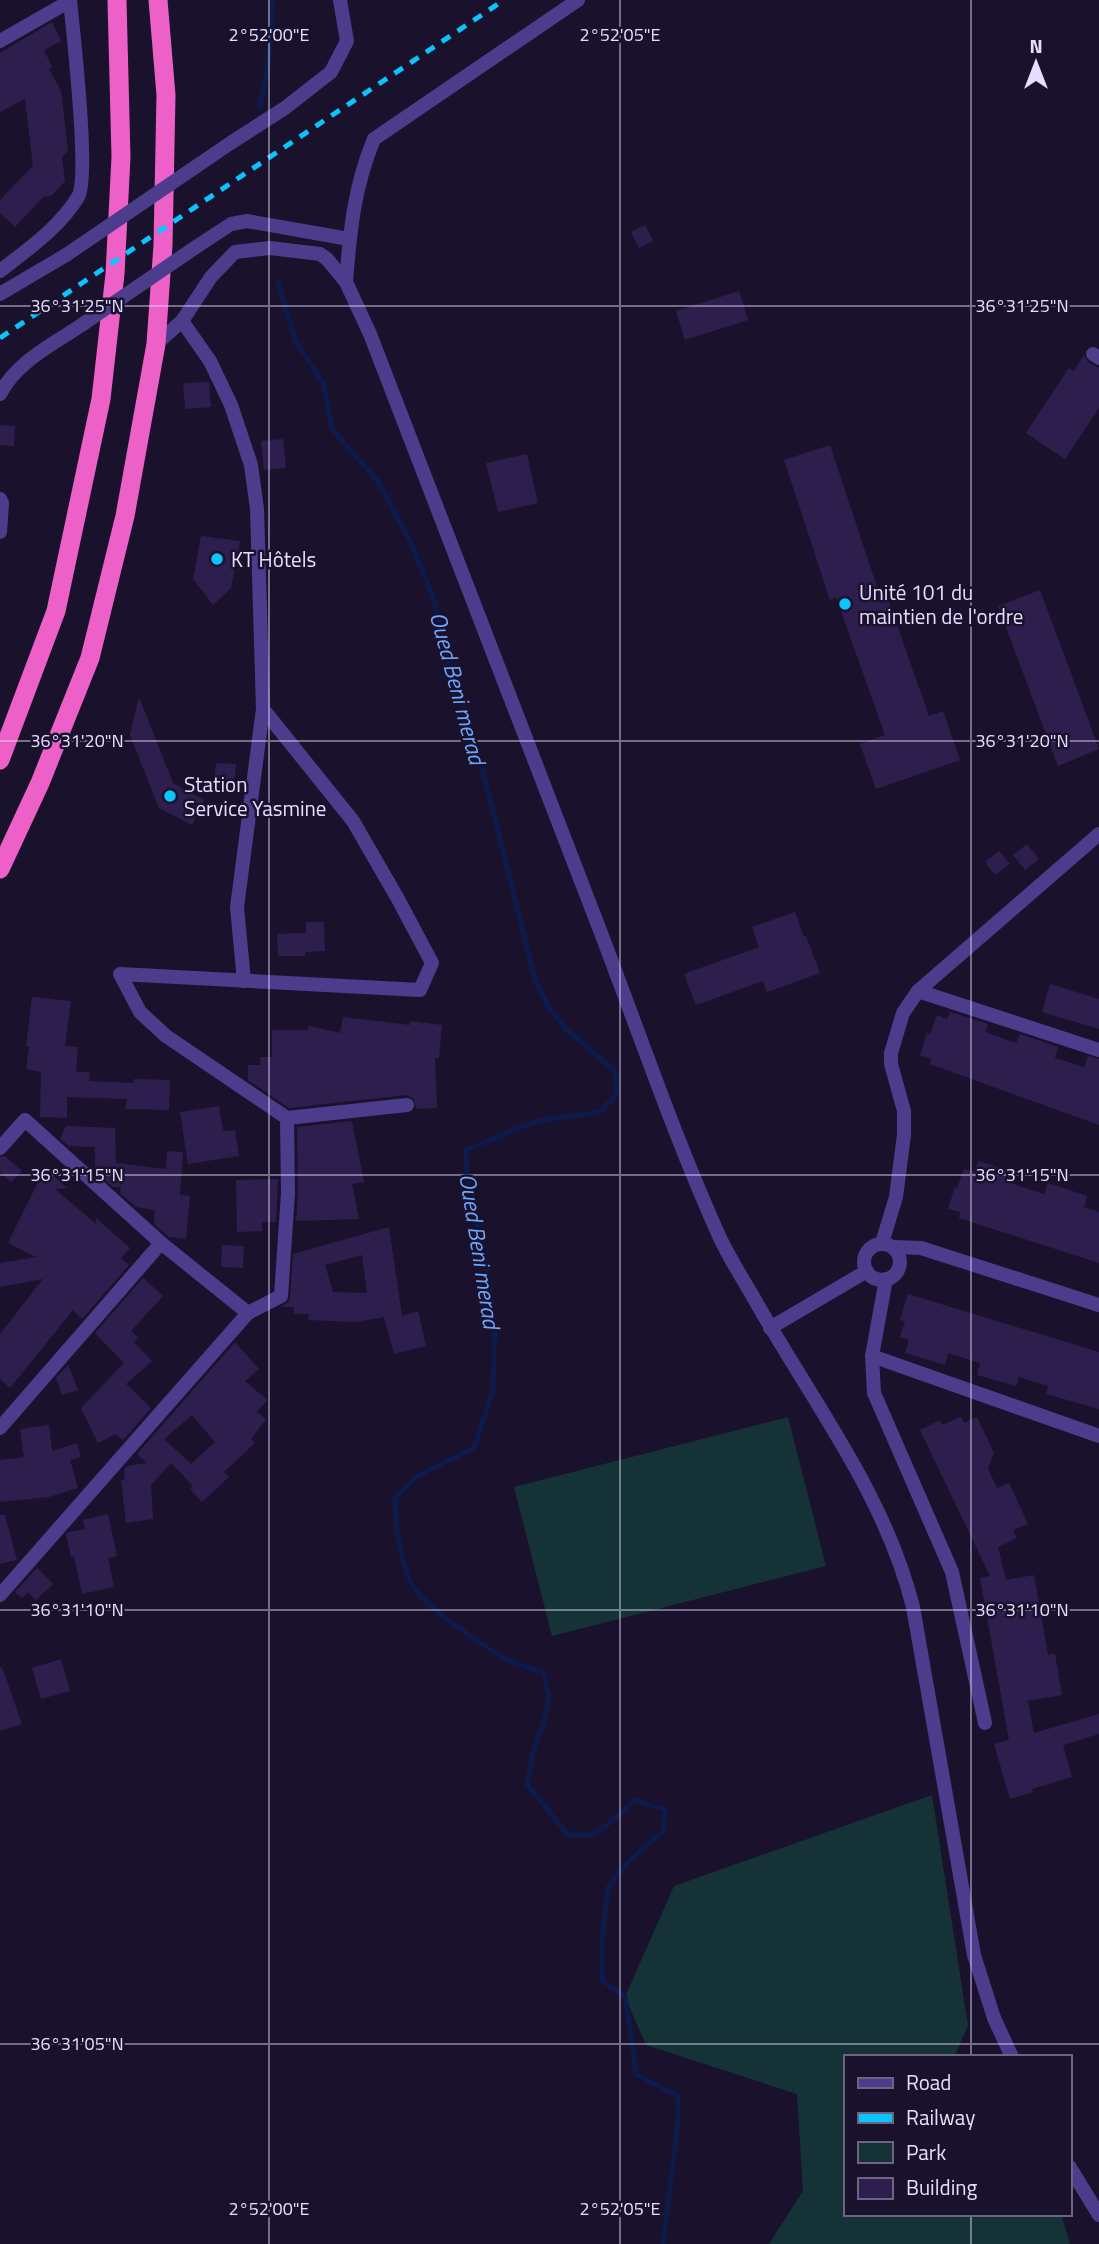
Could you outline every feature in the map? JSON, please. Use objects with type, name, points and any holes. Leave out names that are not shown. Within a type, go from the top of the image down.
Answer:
[{"type":"highway","points":[[108,0],[117,25]]},
{"type":"highway","points":[[0,760],[56,611],[101,399],[116,274],[121,157],[117,0]]},
{"type":"highway","points":[[0,869],[40,783],[90,658],[125,516],[156,344],[163,245],[166,95],[158,0]]},
{"type":"street","points":[[0,40],[70,0],[83,151],[80,195],[46,235],[0,271]]},
{"type":"street","points":[[0,293],[66,255],[285,108],[331,72],[347,41],[340,0]]},
{"type":"street","points":[[346,282],[351,216],[362,167],[374,139],[578,0]]},
{"type":"street","points":[[0,394],[5,384],[23,365],[231,224],[247,220],[349,239]]},
{"type":"street","points":[[156,344],[182,321],[211,277],[235,253],[270,248],[320,254],[346,282],[370,334],[674,1130],[722,1242],[770,1328],[850,1456],[879,1511],[906,1578],[974,1955],[994,2018],[1011,2055]]},
{"type":"street","points":[[182,321],[210,361],[231,405],[251,465],[257,509],[263,709],[237,907],[244,981]]},
{"type":"street","points":[[0,499],[0,532]]},
{"type":"street","points":[[263,709],[353,821],[398,899],[432,963],[420,990],[120,974],[140,1012],[166,1036],[287,1118],[407,1105]]},
{"type":"street","points":[[888,1245],[904,1135],[904,1111],[891,1064],[891,1053],[903,1013],[918,991],[1099,834]]},
{"type":"street","points":[[918,991],[1099,1050]]},
{"type":"street","points":[[0,1595],[248,1313],[281,1296],[288,1193],[287,1118]]},
{"type":"street","points":[[0,1148],[24,1120],[161,1244],[248,1313]]},
{"type":"street","points":[[0,1428],[161,1244]]},
{"type":"street","points":[[888,1245],[898,1252],[900,1264],[895,1275],[886,1279],[875,1278],[864,1265],[870,1248],[888,1245],[921,1248],[1099,1306]]},
{"type":"street","points":[[770,1328],[867,1271]]},
{"type":"street","points":[[886,1279],[872,1356],[874,1393],[952,1572],[985,1723]]},
{"type":"street","points":[[872,1356],[1099,1436]]},
{"type":"street","points":[[1071,2169],[1099,2214]]},
{"type":"green space","points":[[788,1417],[826,1566],[552,1636],[514,1487]]},
{"type":"green space","points":[[932,1795],[968,2026],[955,2055],[844,2055],[844,2216],[1062,2216],[1070,2244],[769,2244],[803,2191],[797,2094],[646,2045],[625,1997],[674,1886]]},
{"type":"building","points":[[52,22],[61,41],[44,50],[52,67],[49,69],[61,91],[68,151],[62,157],[65,181],[51,196],[43,197],[15,227],[0,213],[0,200],[33,166],[25,99],[0,112],[0,53]]},
{"type":"building","points":[[645,225],[653,241],[639,248],[631,232]]},
{"type":"building","points":[[739,291],[748,320],[685,340],[676,311]]},
{"type":"building","points":[[1084,355],[1088,362],[1099,368],[1099,408],[1065,459],[1026,433],[1069,368],[1074,371]]},
{"type":"building","points":[[209,382],[211,407],[185,409],[183,383]]},
{"type":"building","points":[[0,425],[15,426],[14,446],[0,445]]},
{"type":"building","points":[[283,439],[286,468],[264,470],[261,441]]},
{"type":"building","points":[[830,445],[879,593],[885,591],[929,716],[943,711],[960,760],[876,789],[860,744],[885,735],[836,597],[830,600],[784,460]]},
{"type":"building","points":[[527,454],[538,503],[498,512],[486,463]]},
{"type":"building","name":"KT Hôtels","points":[[201,536],[240,541],[231,588],[213,605],[193,579]]},
{"type":"building","points":[[1040,590],[1099,749],[1058,766],[998,606]]},
{"type":"building","points":[[139,697],[173,783],[204,800],[192,825],[159,808],[130,735]]},
{"type":"building","points":[[216,763],[236,764],[233,791],[213,789]]},
{"type":"building","points":[[1027,844],[1039,859],[1025,870],[1013,855]]},
{"type":"building","points":[[999,851],[1010,864],[995,875],[985,862]]},
{"type":"building","points":[[795,912],[820,973],[767,992],[763,981],[696,1005],[684,974],[759,947],[752,927]]},
{"type":"building","points":[[306,922],[324,922],[325,951],[305,952],[305,956],[278,956],[277,934],[306,933]]},
{"type":"building","points":[[1050,984],[1099,999],[1099,1029],[1042,1012]]},
{"type":"building","points":[[32,997],[71,1001],[65,1046],[78,1047],[76,1072],[90,1072],[89,1081],[134,1083],[134,1079],[170,1080],[169,1110],[125,1109],[127,1099],[67,1097],[67,1118],[40,1117],[41,1072],[26,1069]]},
{"type":"building","points":[[950,1012],[988,1024],[985,1032],[1016,1043],[1020,1034],[1058,1047],[1055,1058],[1084,1067],[1088,1056],[1099,1059],[1099,1125],[930,1064],[931,1059],[920,1055],[927,1033],[930,1034],[937,1015],[947,1019]]},
{"type":"building","points":[[343,1017],[410,1025],[410,1021],[442,1025],[439,1058],[435,1058],[437,1108],[416,1109],[414,1099],[406,1095],[289,1108],[248,1080],[248,1065],[261,1065],[260,1057],[272,1057],[272,1030],[308,1030],[309,1026],[340,1033]]},
{"type":"building","points":[[219,1106],[223,1131],[235,1130],[239,1156],[188,1164],[180,1112]]},
{"type":"building","points":[[352,1121],[364,1182],[352,1184],[359,1219],[296,1221],[297,1127]]},
{"type":"building","points":[[66,1126],[115,1128],[116,1163],[166,1169],[167,1151],[183,1152],[180,1195],[190,1196],[186,1239],[169,1237],[154,1224],[155,1210],[136,1207],[120,1193],[121,1187],[113,1187],[95,1171],[95,1147],[69,1146],[60,1139]]},
{"type":"building","points":[[5,1156],[22,1171],[11,1182],[0,1172],[0,1157]]},
{"type":"building","points":[[978,1161],[1016,1172],[1013,1184],[1044,1194],[1048,1183],[1087,1196],[1084,1207],[1099,1212],[1099,1263],[959,1218],[960,1212],[948,1209],[964,1169],[974,1172]]},
{"type":"building","points":[[45,1168],[67,1188],[55,1189],[96,1224],[96,1218],[130,1248],[121,1258],[129,1265],[82,1319],[73,1310],[10,1388],[0,1379],[0,1334],[43,1279],[0,1287],[0,1263],[36,1257],[8,1243]]},
{"type":"building","points":[[278,1179],[276,1222],[262,1222],[262,1231],[237,1232],[236,1180]]},
{"type":"building","points":[[389,1227],[402,1316],[418,1311],[426,1346],[394,1354],[384,1317],[355,1322],[308,1320],[309,1314],[294,1314],[294,1307],[280,1307],[289,1302],[293,1254]],"holes":[[[362,1255],[367,1293],[333,1292],[325,1265]]]},
{"type":"building","points":[[222,1245],[244,1246],[243,1268],[221,1267]]},
{"type":"building","points":[[143,1278],[163,1296],[131,1331],[138,1338],[134,1342],[152,1361],[126,1384],[151,1408],[123,1440],[116,1434],[98,1443],[81,1408],[124,1363],[95,1333]]},
{"type":"building","points":[[908,1294],[1099,1352],[1099,1409],[1046,1394],[1048,1386],[1019,1377],[1016,1386],[977,1375],[980,1363],[948,1353],[945,1365],[905,1353],[909,1340],[900,1337],[905,1321],[900,1320]]},
{"type":"building","points":[[235,1342],[259,1369],[245,1381],[267,1400],[257,1412],[266,1419],[251,1439],[255,1443],[224,1472],[229,1477],[202,1502],[190,1489],[193,1486],[171,1463],[151,1485],[153,1519],[126,1523],[121,1480],[125,1479],[124,1469],[127,1466],[147,1463],[137,1454]],"holes":[[[192,1415],[215,1442],[191,1464],[164,1439]]]},
{"type":"building","points":[[68,1365],[78,1390],[62,1395],[56,1378]]},
{"type":"building","points":[[961,1417],[964,1423],[977,1417],[994,1453],[988,1469],[997,1488],[1009,1483],[1028,1524],[1013,1530],[1017,1538],[998,1547],[1006,1580],[1034,1575],[1048,1655],[1055,1654],[1062,1695],[1028,1701],[1034,1733],[1099,1714],[1099,1734],[1063,1745],[1072,1777],[1010,1799],[994,1744],[1009,1740],[980,1578],[990,1576],[920,1430],[940,1420],[942,1425]]},
{"type":"building","points":[[49,1425],[52,1451],[77,1443],[81,1457],[70,1460],[78,1488],[49,1497],[0,1502],[0,1460],[24,1457],[20,1429]]},
{"type":"building","points":[[108,1514],[117,1556],[108,1558],[114,1587],[82,1594],[74,1556],[71,1557],[66,1535],[68,1532],[85,1529],[83,1520]]},
{"type":"building","points":[[0,1515],[5,1515],[17,1560],[0,1564]]},
{"type":"building","points":[[37,1568],[53,1584],[36,1600],[28,1592],[22,1598],[15,1592]]},
{"type":"building","points":[[61,1659],[70,1691],[41,1699],[32,1668]]},
{"type":"building","points":[[0,1667],[22,1724],[0,1731]]},
{"type":"waterway","name":"Oued Beni merad","points":[[260,108],[269,57],[273,0]]},
{"type":"waterway","name":"Oued Beni merad","points":[[278,282],[295,340],[324,385],[332,429],[377,480],[411,543],[433,597],[452,674],[495,818],[535,980],[549,1008],[566,1029],[615,1071],[617,1094],[600,1112],[543,1120],[466,1150],[468,1201],[482,1237],[495,1325],[493,1391],[474,1448],[417,1476],[395,1498],[395,1508],[401,1552],[416,1591],[452,1623],[494,1651],[512,1662],[543,1673],[549,1697],[527,1784],[568,1835],[590,1835],[610,1823],[635,1800],[665,1810],[663,1831],[629,1861],[608,1887],[602,1938],[602,1980],[625,1997],[635,2074],[678,2096],[678,2122],[663,2244]]},
{"type":"railway","points":[[0,338],[504,0]]},
{"type":"place","name":"KT Hôtels","points":[[217,559]]},
{"type":"place","name":"Unité 101 du maintien de l'ordre","points":[[845,604]]},
{"type":"place","name":"Station Service Yasmine","points":[[170,796]]}]
